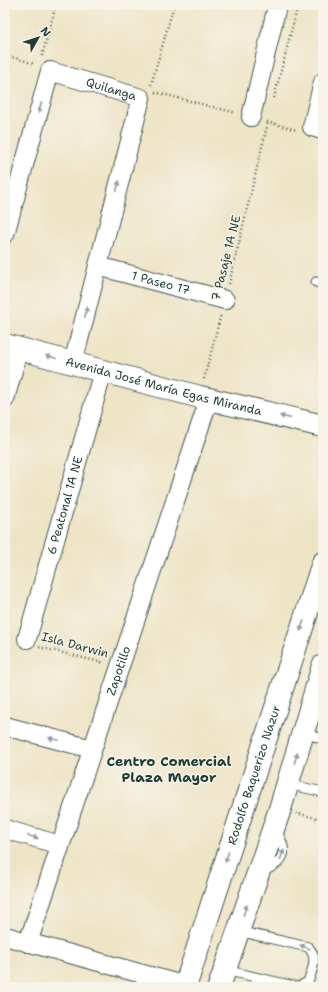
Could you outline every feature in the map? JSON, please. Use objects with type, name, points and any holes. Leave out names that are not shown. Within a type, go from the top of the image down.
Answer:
[{"type":"main road","name":"Avenida José María Egas Miranda","points":[[12,347],[204,398],[323,426]]},
{"type":"main road","name":"Rodolfo Baquerizo Nazur","points":[[185,986],[323,562]]},
{"type":"main road","points":[[222,978],[277,818],[287,784],[313,736],[314,710],[323,666]]},
{"type":"street","points":[[251,117],[277,6],[274,5]]},
{"type":"street","name":"Quilanga","points":[[5,234],[50,71],[141,98],[73,363]]},
{"type":"street","points":[[323,82],[312,127],[323,130]]},
{"type":"street","name":"1 Paseo 17","points":[[98,266],[225,300]]},
{"type":"street","points":[[5,399],[12,347]]},
{"type":"street","name":"6 Peatonal 1A NE","points":[[27,639],[103,371]]},
{"type":"street","name":"Zapotillo","points":[[28,943],[119,667],[204,398]]},
{"type":"street","points":[[5,726],[92,749]]},
{"type":"street","points":[[5,829],[60,845]]},
{"type":"street","points":[[5,936],[185,986]]},
{"type":"lane","points":[[287,784],[323,792]]},
{"type":"lane","points":[[222,978],[298,987],[308,982],[315,956],[313,951],[308,947],[238,931]]},
{"type":"path","points":[[42,57],[56,5]]},
{"type":"path","points":[[174,5],[149,91],[302,131]]},
{"type":"path","points":[[273,100],[298,5]]},
{"type":"path","points":[[5,55],[40,65]]},
{"type":"path","name":"7 Pasaje 1A NE","points":[[204,398],[225,300],[270,115]]},
{"type":"path","name":"Isla Darwin","points":[[27,639],[39,647],[119,667]]},
{"type":"path","points":[[277,818],[323,820]]},
{"type":"district","name":"Centro Comercial Plaza Mayor","points":[[169,770]]}]
